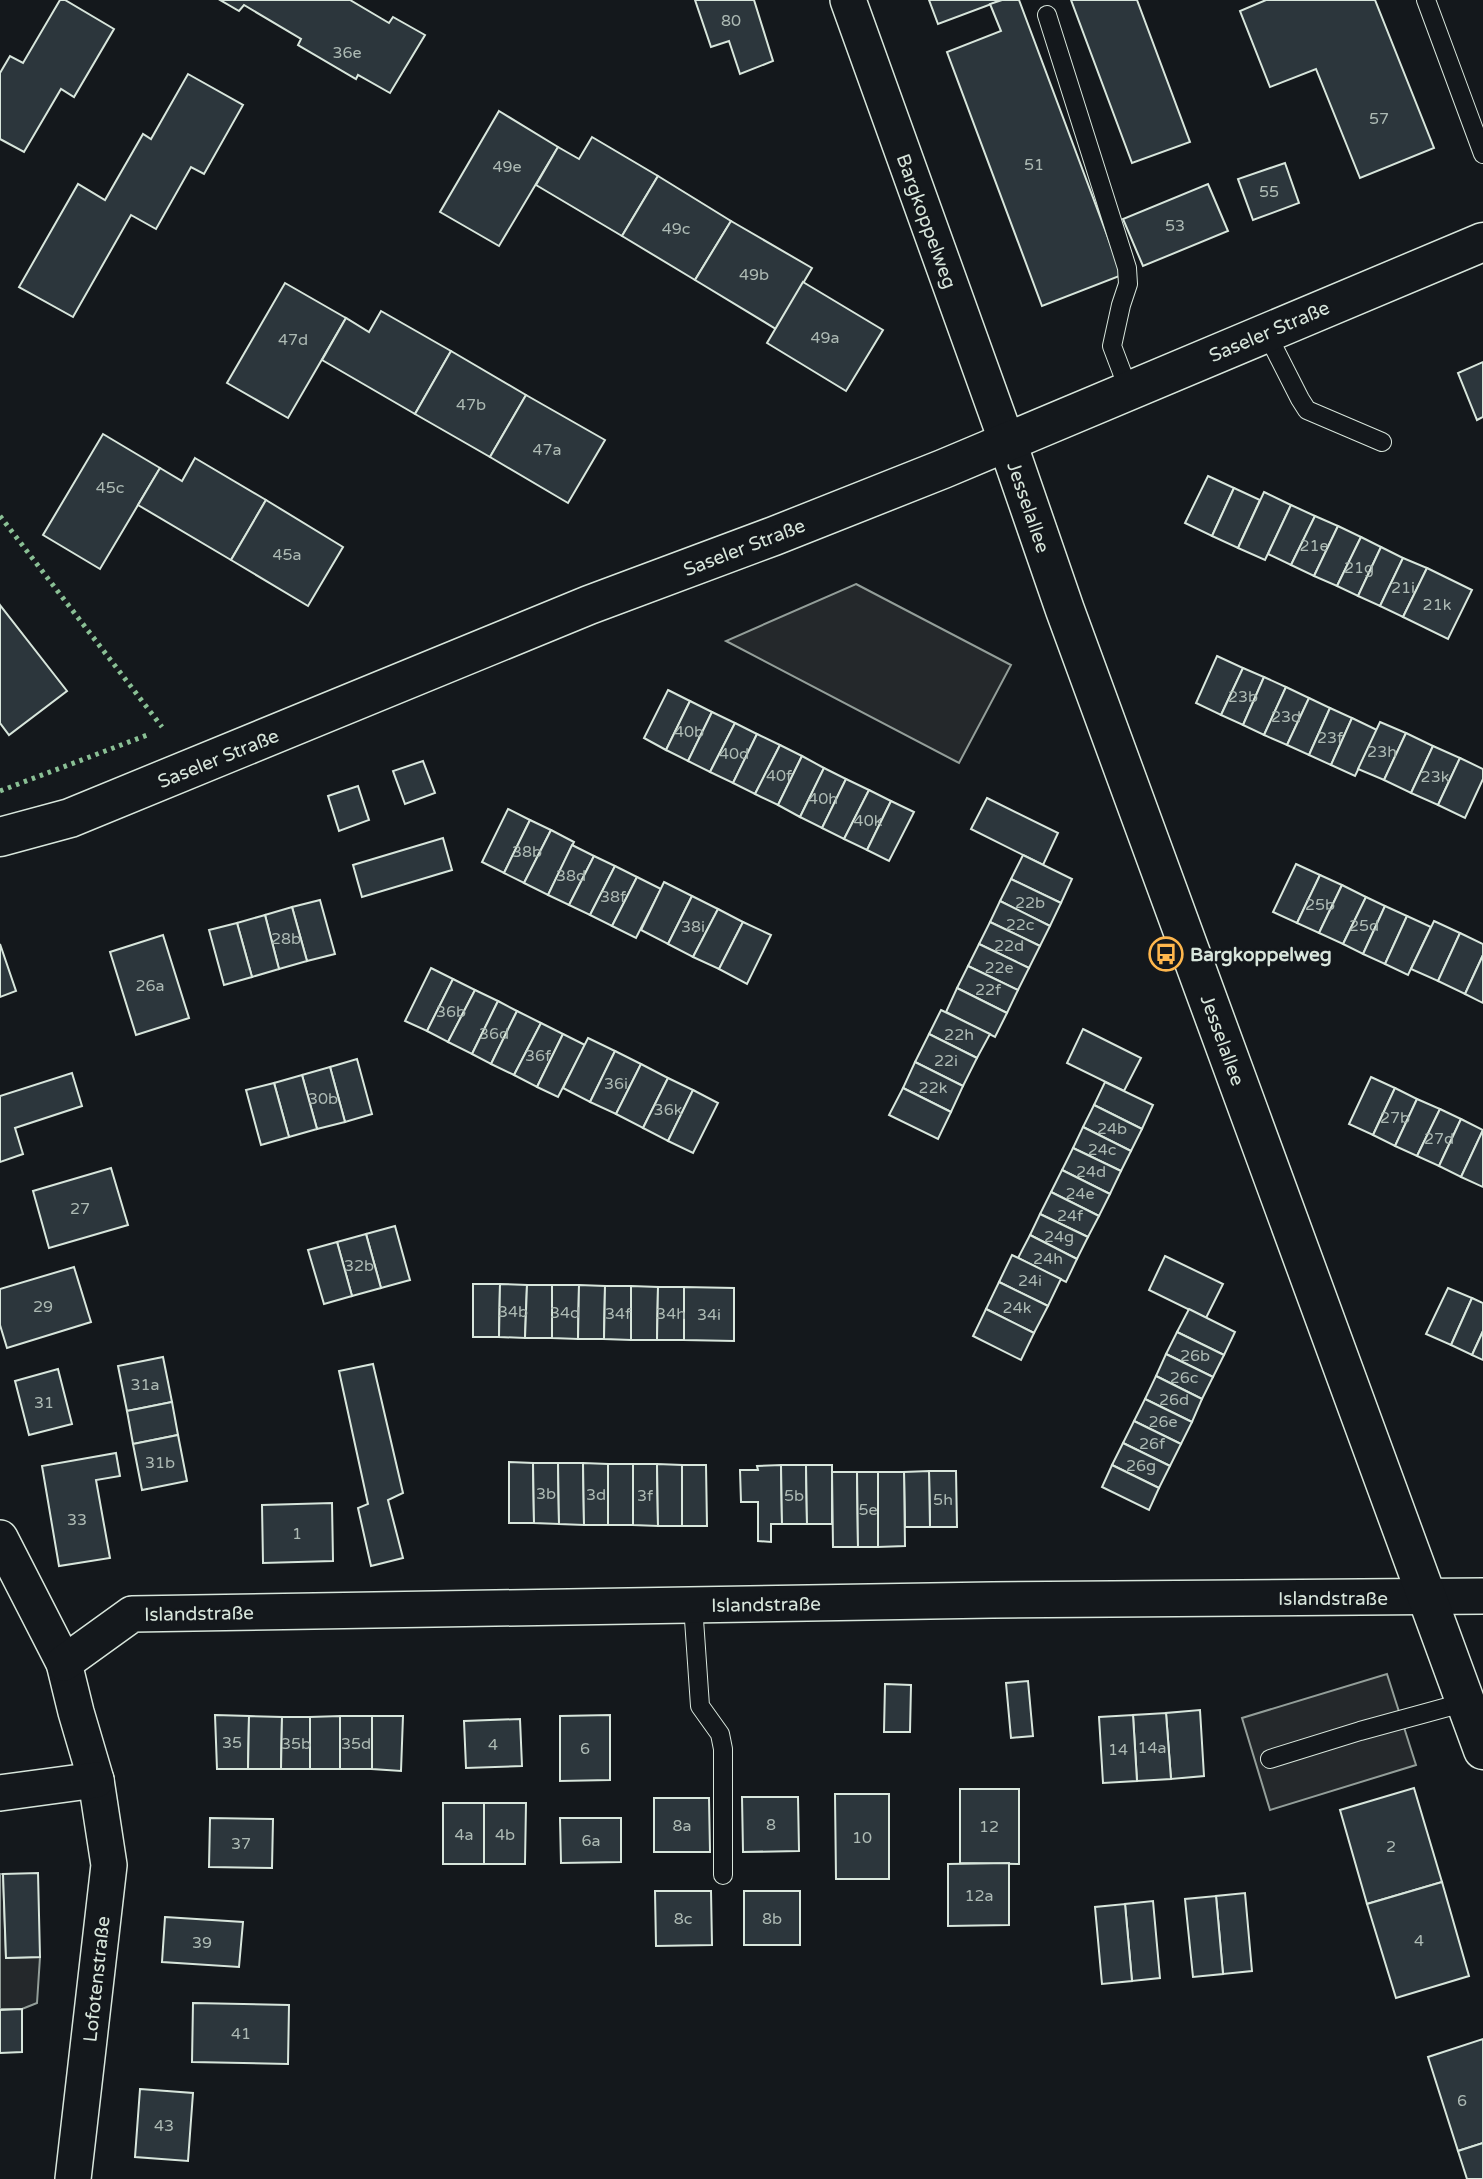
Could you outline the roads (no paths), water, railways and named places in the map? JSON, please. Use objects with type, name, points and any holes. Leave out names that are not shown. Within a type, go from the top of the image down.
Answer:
[{"type":"street","name":"Bargkoppelweg","points":[[848,0],[1007,442]]},
{"type":"street","name":"Saseler Straße","points":[[0,837],[70,818],[589,605],[774,536],[1007,442],[1483,242]]},
{"type":"street","name":"Jesselallee","points":[[1007,442],[1069,621],[1483,1750]]},
{"type":"street","name":"Lofotenstraße","points":[[0,1538],[64,1663],[96,1780],[109,1865],[73,2179]]},
{"type":"street","name":"Islandstraße","points":[[64,1663],[132,1614],[1043,1599],[1483,1596]]},
{"type":"street","points":[[0,1793],[96,1780]]},
{"type":"lane","points":[[1426,0],[1483,154]]},
{"type":"lane","points":[[1047,15],[1127,268],[1128,284],[1112,346],[1129,391]]},
{"type":"lane","points":[[1266,332],[1307,410],[1382,442]]},
{"type":"lane","points":[[693,1605],[700,1706],[720,1734],[723,1749],[723,1875]]},
{"type":"lane","points":[[1270,1759],[1465,1702]]},
{"type":"place","name":"Bargkoppelweg","points":[[1166,954]]}]
